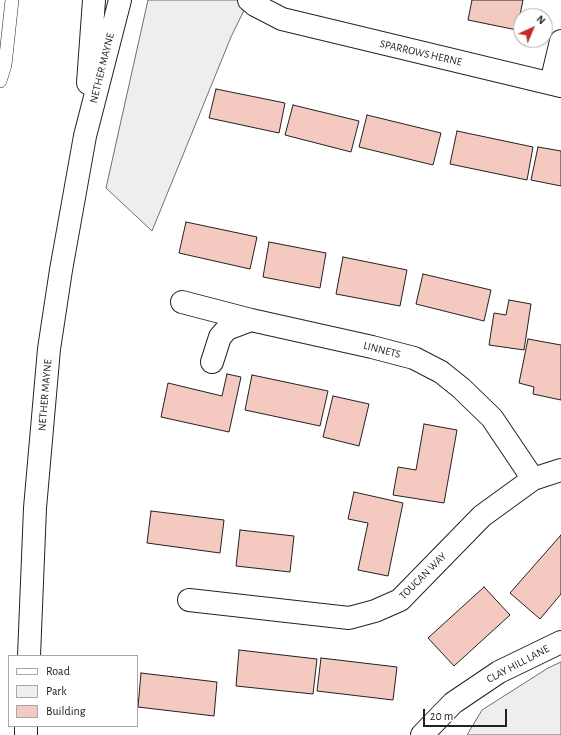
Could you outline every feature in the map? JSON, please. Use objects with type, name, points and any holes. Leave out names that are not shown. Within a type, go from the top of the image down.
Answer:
[{"type":"street","name":"NETHER MAYNE","points":[[85,136],[94,0]]},
{"type":"street","name":"NETHER MAYNE","points":[[29,655],[35,508],[49,349],[61,270],[85,136],[120,0]]},
{"type":"street","name":"SPARROWS HERNE","points":[[249,0],[255,5],[282,19],[339,34],[556,85]]},
{"type":"street","points":[[556,85],[561,41]]},
{"type":"street","name":"LINNETS","points":[[182,302],[251,320],[414,358],[441,372],[461,388],[492,418],[533,479]]},
{"type":"street","points":[[212,362],[220,337],[227,329],[251,320]]},
{"type":"street","name":"TOUCAN WAY","points":[[189,600],[349,618],[375,611],[400,600],[482,516],[533,479],[561,470]]},
{"type":"street","name":"CLAY HILL LANE","points":[[422,735],[452,703],[499,672],[561,642]]},
{"type":"lane","points":[[0,81],[6,65],[12,0]]},
{"type":"green space","points":[[148,0],[249,0],[231,37],[152,231],[106,188]]},
{"type":"green space","points":[[561,662],[561,735],[467,735],[482,710],[548,668]]},
{"type":"building","points":[[472,0],[523,0],[521,8],[513,8],[513,29],[468,20]]},
{"type":"building","points":[[216,89],[285,103],[279,133],[209,118]]},
{"type":"building","points":[[293,105],[359,121],[351,152],[285,135]]},
{"type":"building","points":[[367,115],[441,133],[433,165],[359,147]]},
{"type":"building","points":[[457,131],[533,147],[527,180],[450,164]]},
{"type":"building","points":[[538,147],[561,151],[561,186],[531,180]]},
{"type":"building","points":[[186,222],[257,237],[250,269],[179,253]]},
{"type":"building","points":[[269,242],[326,253],[320,288],[263,277]]},
{"type":"building","points":[[343,257],[407,270],[400,306],[336,294]]},
{"type":"building","points":[[423,274],[491,290],[484,321],[416,304]]},
{"type":"building","points":[[509,300],[531,304],[524,350],[489,345],[494,313],[506,315]]},
{"type":"building","points":[[528,339],[561,345],[561,400],[533,394],[534,387],[519,383]]},
{"type":"building","points":[[227,374],[241,377],[229,432],[161,417],[168,383],[222,396]]},
{"type":"building","points":[[252,375],[328,391],[320,426],[245,410]]},
{"type":"building","points":[[333,396],[369,404],[359,446],[323,437]]},
{"type":"building","points":[[424,424],[457,430],[444,503],[393,495],[398,467],[416,470]]},
{"type":"building","points":[[354,492],[403,503],[388,576],[358,570],[368,523],[348,519]]},
{"type":"building","points":[[151,511],[224,520],[220,553],[147,543]]},
{"type":"building","points":[[240,530],[294,536],[290,572],[236,566]]},
{"type":"building","points":[[561,535],[561,594],[540,619],[510,593]]},
{"type":"building","points":[[484,587],[510,615],[454,666],[428,638]]},
{"type":"building","points":[[239,650],[317,659],[313,694],[236,686]]},
{"type":"building","points":[[321,658],[397,667],[393,700],[317,691]]},
{"type":"building","points":[[141,673],[217,682],[214,716],[138,707]]}]
